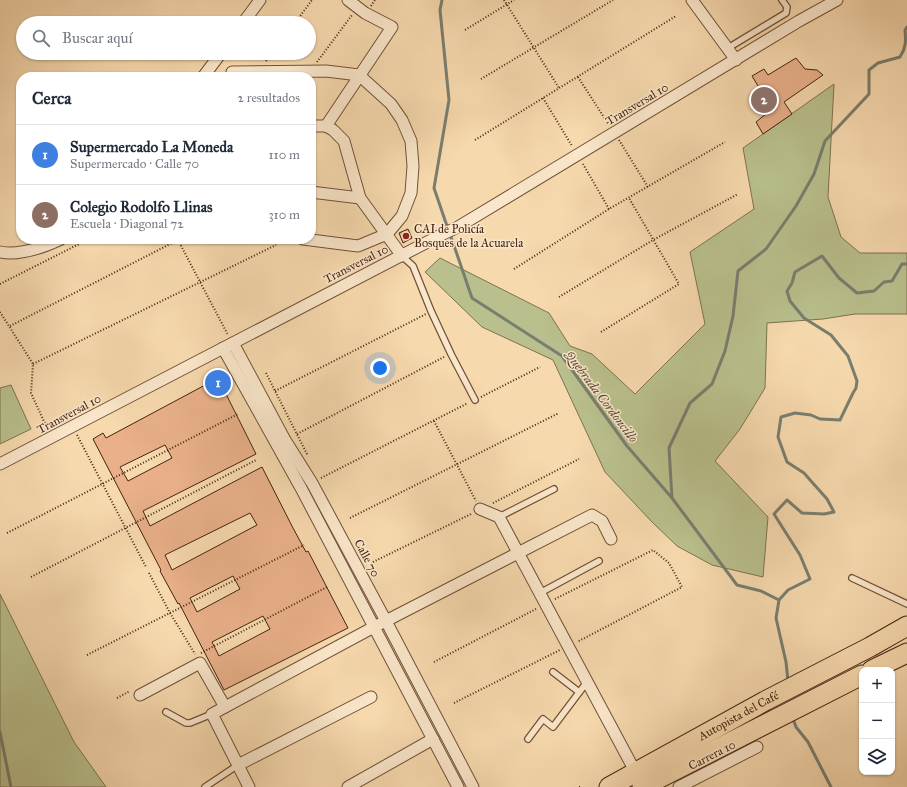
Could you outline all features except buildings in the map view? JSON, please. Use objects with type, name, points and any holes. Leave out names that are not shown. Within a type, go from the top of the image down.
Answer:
[{"type":"highway","name":"Autopista del Café","points":[[870,647],[907,626]]},
{"type":"highway","name":"Autopista del Café","points":[[639,780],[765,701],[835,664],[907,630]]},
{"type":"highway","points":[[878,667],[907,653]]},
{"type":"highway","name":"Autopista del Café","points":[[609,787],[639,780],[775,720],[854,679]]},
{"type":"street","points":[[248,16],[260,0]]},
{"type":"street","points":[[326,126],[392,27],[365,13],[348,0]]},
{"type":"street","points":[[692,0],[736,60]]},
{"type":"street","name":"Transversal 10","points":[[0,464],[458,227],[799,21],[838,0]]},
{"type":"street","points":[[207,72],[216,60]]},
{"type":"street","points":[[232,72],[326,70],[359,75],[391,104],[402,120],[411,141],[414,166],[411,193],[402,216],[387,234],[358,246],[316,241]]},
{"type":"street","points":[[316,126],[326,126],[333,130],[344,141],[360,198],[402,256]]},
{"type":"street","points":[[316,193],[360,198]]},
{"type":"street","points":[[0,252],[14,253],[26,251],[48,244]]},
{"type":"street","points":[[228,346],[458,787]]},
{"type":"street","name":"Calle 70","points":[[228,346],[312,483],[473,787]]},
{"type":"street","points":[[480,509],[499,517],[639,780]]},
{"type":"street","points":[[249,787],[212,714],[374,627],[592,515],[602,521],[611,539]]},
{"type":"street","points":[[140,695],[200,663],[225,707]]},
{"type":"street","points":[[238,766],[371,697]]},
{"type":"street","points":[[348,787],[433,740]]},
{"type":"street","name":"Carrera 10","points":[[679,787],[757,747]]},
{"type":"lane","points":[[728,48],[786,12],[787,8],[782,0]]},
{"type":"lane","points":[[402,256],[413,266],[451,354],[475,400]]},
{"type":"lane","points":[[499,517],[554,490]]},
{"type":"lane","points":[[540,593],[599,561]]},
{"type":"lane","points":[[852,578],[907,604]]},
{"type":"lane","points":[[553,672],[580,692]]},
{"type":"lane","points":[[528,739],[543,719],[553,727],[587,681]]},
{"type":"lane","points":[[166,712],[186,723],[190,723],[212,714]]},
{"type":"lane","points":[[205,787],[238,766]]},
{"type":"path","points":[[300,16],[312,0]]},
{"type":"path","points":[[504,0],[559,88]]},
{"type":"path","points":[[465,30],[514,0]]},
{"type":"path","points":[[481,79],[613,0]]},
{"type":"path","points":[[311,70],[358,7]]},
{"type":"path","points":[[475,140],[676,16]]},
{"type":"path","points":[[578,77],[648,187]]},
{"type":"path","points":[[543,98],[609,209]]},
{"type":"path","points":[[514,269],[609,209],[725,142]]},
{"type":"path","points":[[559,297],[653,240],[738,194]]},
{"type":"path","points":[[601,332],[678,284],[629,198]]},
{"type":"path","points":[[0,284],[79,244]]},
{"type":"path","points":[[10,326],[167,244]]},
{"type":"path","points":[[180,244],[200,282],[228,346]]},
{"type":"path","points":[[33,364],[276,245]]},
{"type":"path","points":[[275,391],[432,311]]},
{"type":"path","points":[[0,312],[33,364],[30,393],[52,437]]},
{"type":"path","points":[[286,440],[451,354]]},
{"type":"path","points":[[320,479],[540,367]]},
{"type":"path","points":[[266,373],[310,459]]},
{"type":"path","points":[[350,518],[559,413]]},
{"type":"path","points":[[7,533],[238,414]]},
{"type":"path","points":[[434,421],[480,509]]},
{"type":"path","points":[[72,426],[146,567]]},
{"type":"path","points":[[373,562],[580,459]]},
{"type":"path","points":[[31,576],[256,460]]},
{"type":"path","points":[[87,655],[304,546]]},
{"type":"path","points":[[653,550],[669,563],[682,587]]},
{"type":"path","points":[[149,573],[170,613],[196,656],[327,587]]},
{"type":"green space","points":[[834,84],[828,197],[841,237],[860,253],[907,253],[907,314],[855,314],[823,319],[767,323],[765,388],[740,429],[715,461],[768,517],[763,577],[712,565],[677,546],[605,472],[553,360],[482,327],[425,272],[440,258],[549,313],[570,346],[592,354],[635,394],[705,324],[690,252],[754,209],[743,148]]},
{"type":"green space","points":[[11,385],[31,429],[0,444],[0,388]]},
{"type":"green space","points":[[0,594],[74,742],[106,787],[0,787]]},
{"type":"waterway","name":"Quebrada Cordoncillo","points":[[442,0],[440,10],[449,100],[434,188],[448,229]]},
{"type":"waterway","points":[[672,498],[669,448],[690,403],[712,384],[725,351],[733,316],[738,271],[766,249],[796,206],[814,174],[825,141],[869,94],[869,70],[878,63],[900,57],[904,47],[905,30],[907,27]]},
{"type":"waterway","name":"Quebrada Cordoncillo","points":[[450,234],[472,298],[562,356],[627,446],[672,498],[737,585],[761,591],[779,600]]},
{"type":"waterway","points":[[788,681],[786,662],[776,618],[779,600],[788,590],[810,579],[800,555],[774,514],[787,500],[802,513],[824,514],[834,512],[827,499],[804,473],[787,462],[778,437],[781,417],[795,413],[811,415],[820,419],[840,420],[856,388],[857,381],[848,356],[831,335],[804,318],[790,301],[787,291],[792,283],[795,272],[822,256],[839,278],[857,293],[874,291],[884,282],[892,281],[902,264],[907,264]]},
{"type":"waterway","points":[[792,716],[796,727],[808,742],[831,787]]},
{"type":"waterway","points":[[0,732],[11,787]]},
{"type":"place","name":"Colegio Rodolfo Llinas","points":[[764,100]]},
{"type":"place","name":"CAI de Policía Bosques de la Acuarela","points":[[406,236]]},
{"type":"place","name":"Supermercado La Moneda","points":[[218,383]]}]
